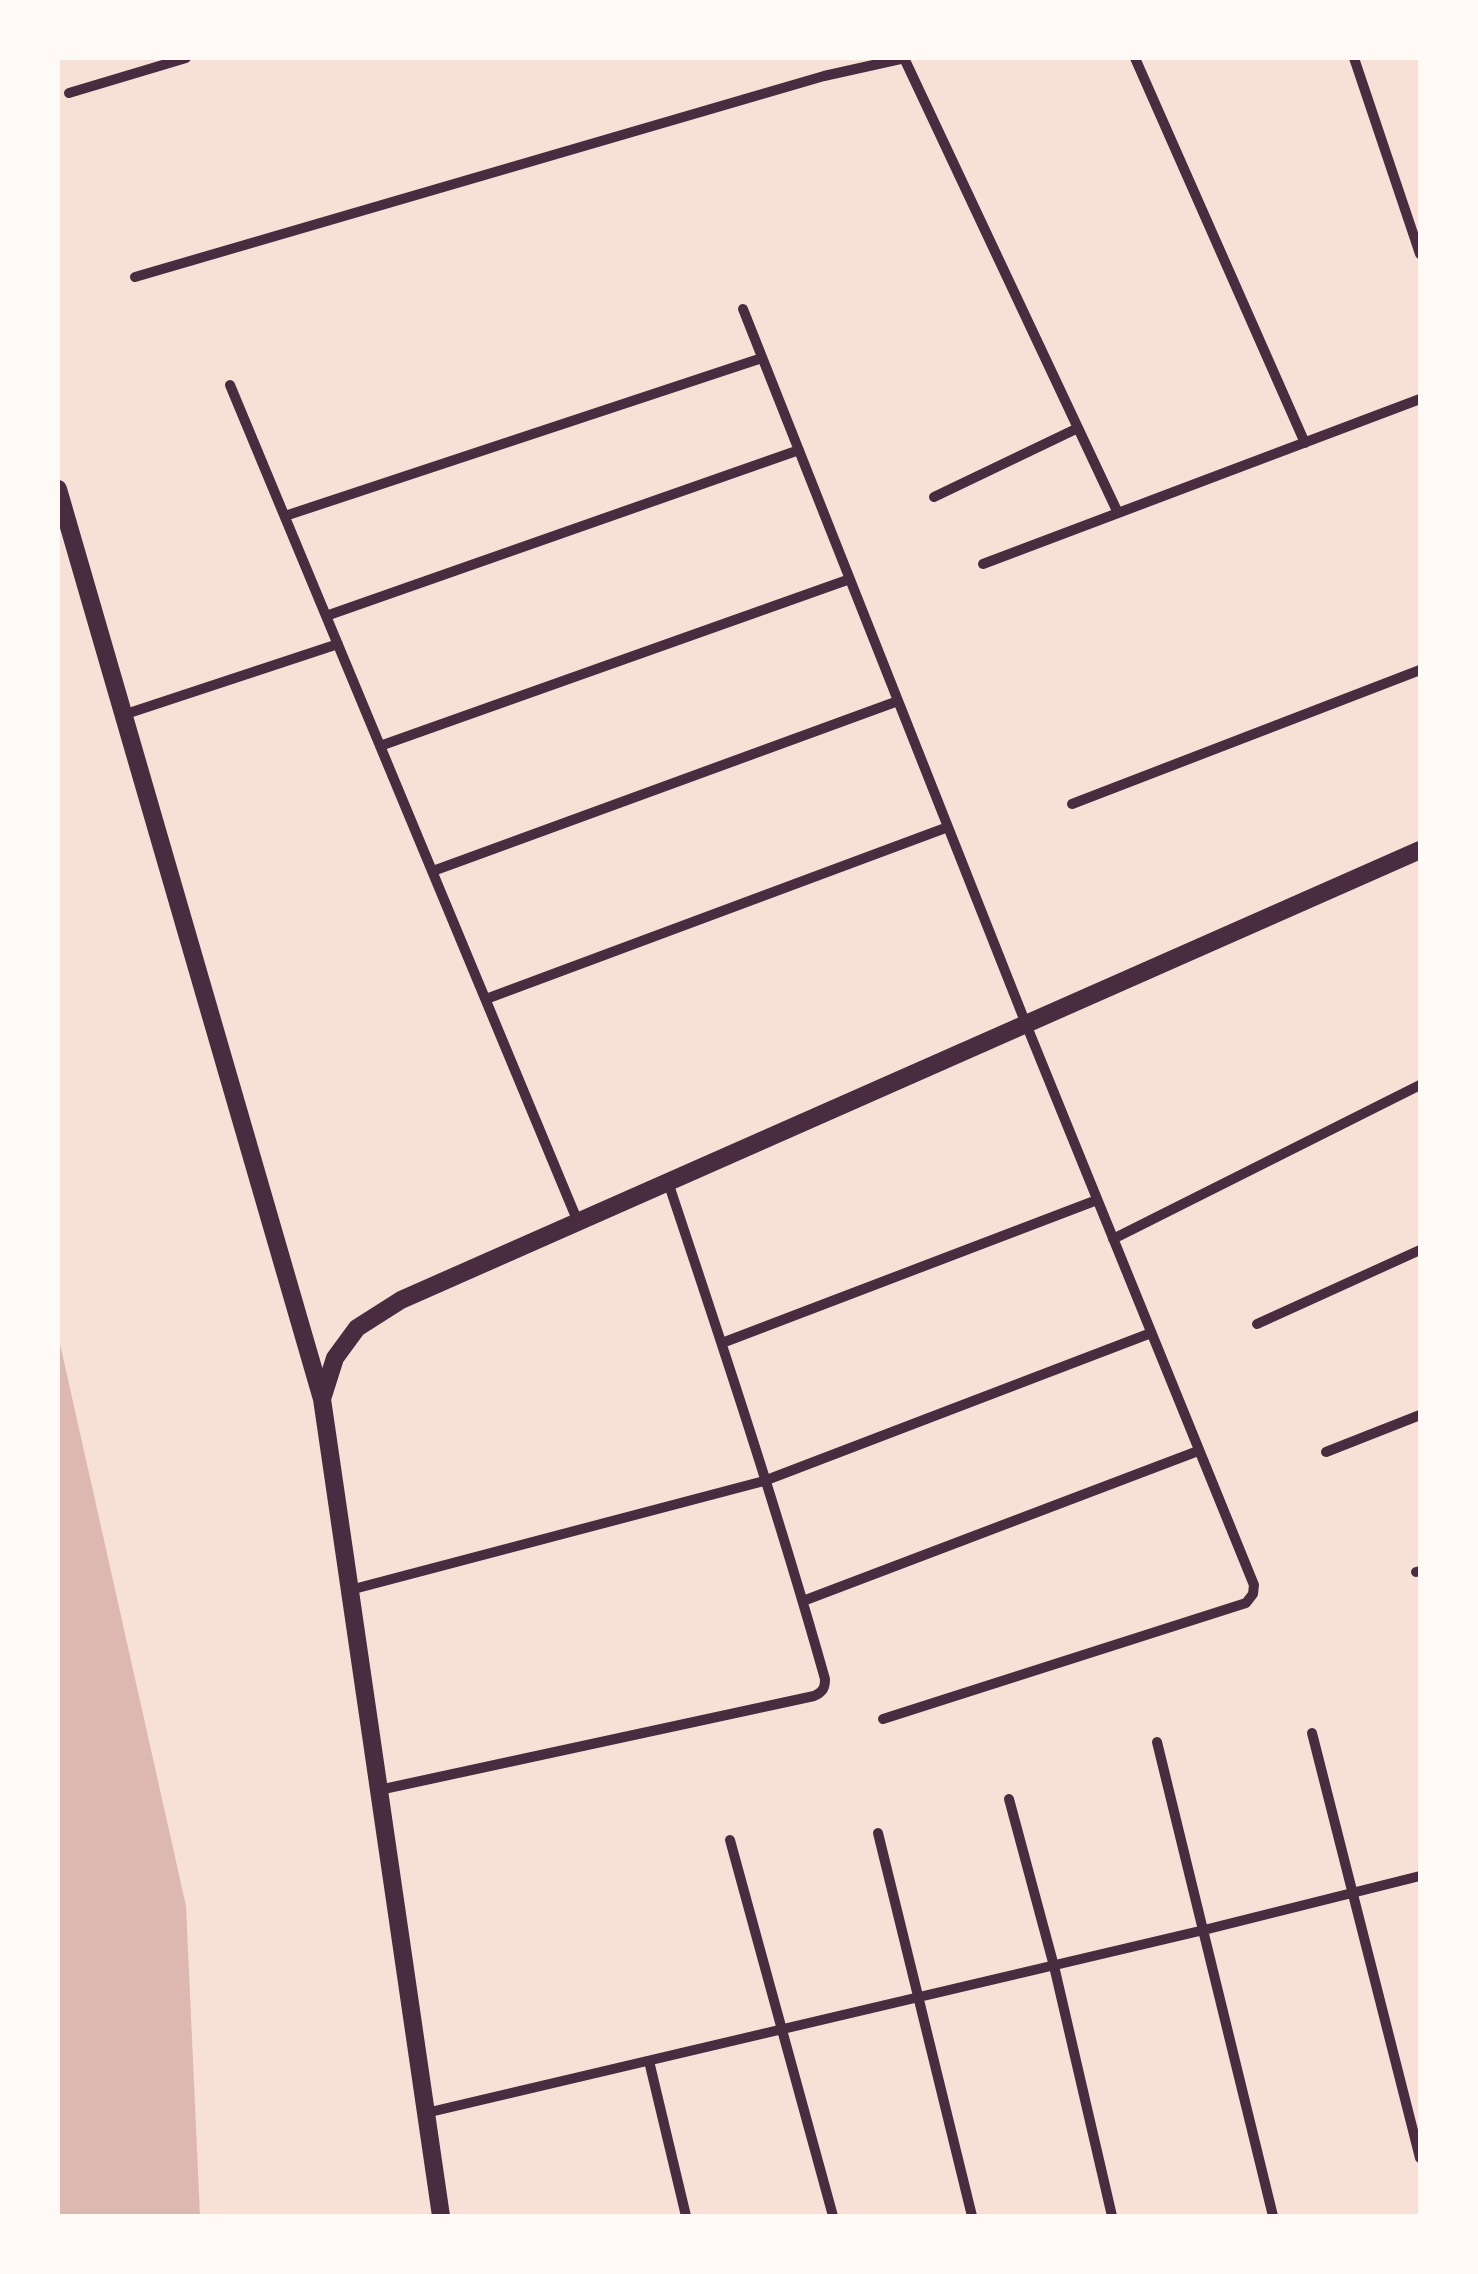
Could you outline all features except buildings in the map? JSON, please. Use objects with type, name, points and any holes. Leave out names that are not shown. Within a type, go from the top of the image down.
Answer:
[{"type":"street","points":[[69,93],[186,58]]},
{"type":"street","points":[[135,277],[824,76],[859,62],[904,58],[1118,513]]},
{"type":"street","points":[[1135,58],[1305,443]]},
{"type":"street","points":[[1354,58],[1420,254]]},
{"type":"street","points":[[743,309],[1026,1024],[1254,1585],[1251,1599],[1228,1608],[883,1719]]},
{"type":"street","points":[[284,516],[762,358]]},
{"type":"street","points":[[230,384],[578,1222]]},
{"type":"street","points":[[983,564],[1420,399]]},
{"type":"street","points":[[934,496],[1078,428]]},
{"type":"street","points":[[326,616],[798,450]]},
{"type":"street","points":[[58,489],[322,1399],[441,2216]]},
{"type":"street","points":[[380,746],[850,579]]},
{"type":"street","points":[[123,715],[338,644]]},
{"type":"street","points":[[1072,804],[1420,670]]},
{"type":"street","points":[[432,872],[898,701]]},
{"type":"street","points":[[486,999],[948,827]]},
{"type":"street","points":[[322,1399],[335,1358],[356,1328],[402,1300],[1420,850]]},
{"type":"street","points":[[1113,1239],[1420,1085]]},
{"type":"street","points":[[379,1790],[814,1696],[824,1686],[803,1601],[668,1182]]},
{"type":"street","points":[[722,1344],[1098,1200]]},
{"type":"street","points":[[1257,1324],[1420,1250]]},
{"type":"street","points":[[350,1590],[764,1480],[1151,1333]]},
{"type":"street","points":[[1326,1452],[1420,1415]]},
{"type":"street","points":[[803,1601],[1198,1450]]},
{"type":"street","points":[[1312,1732],[1420,2158]]},
{"type":"street","points":[[1157,1742],[1273,2216]]},
{"type":"street","points":[[1009,1799],[1054,1966],[1112,2216]]},
{"type":"street","points":[[878,1833],[972,2216]]},
{"type":"street","points":[[730,1840],[833,2216]]},
{"type":"street","points":[[426,2113],[1420,1876]]},
{"type":"street","points":[[650,2061],[686,2216]]},
{"type":"shaded area","points":[[58,1335],[186,1906],[200,2216],[58,2216]]}]
